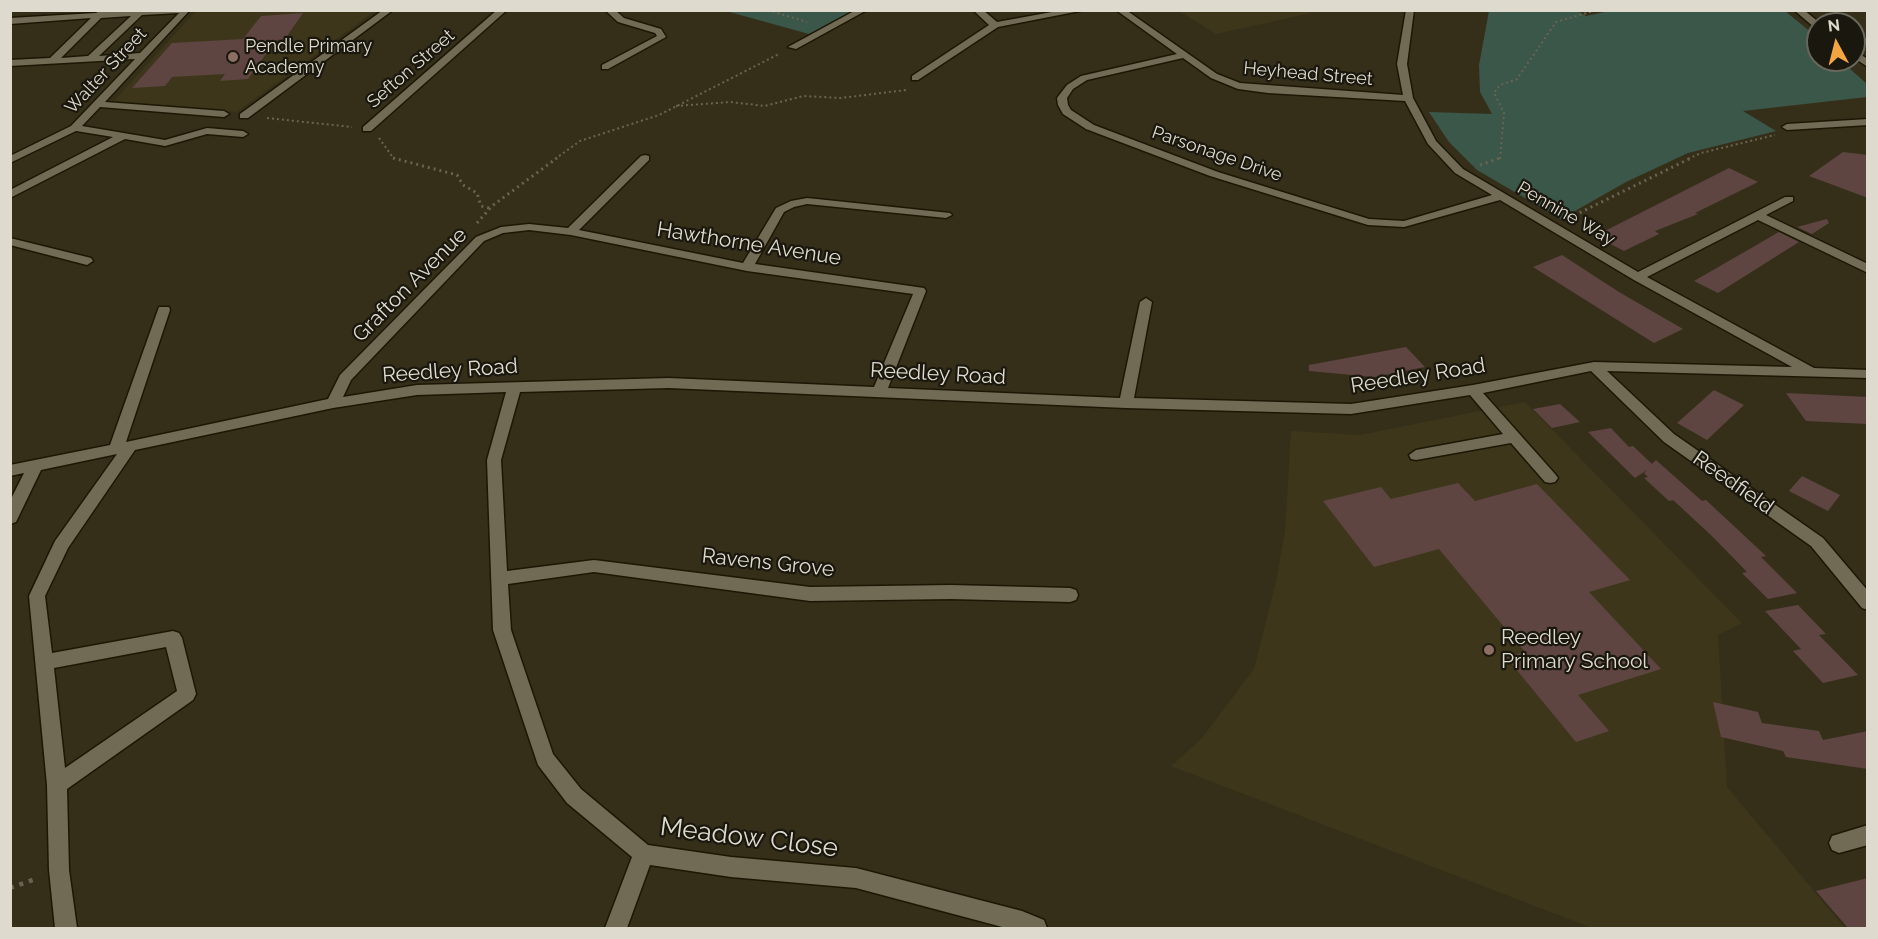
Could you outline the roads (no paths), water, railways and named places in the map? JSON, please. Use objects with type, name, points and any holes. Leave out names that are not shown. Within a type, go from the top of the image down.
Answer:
[{"type":"street","points":[[10,16],[17,10]]},
{"type":"street","points":[[10,21],[101,13],[184,10]]},
{"type":"street","name":"Walter Street","points":[[10,160],[75,128],[184,10]]},
{"type":"street","points":[[244,116],[389,10]]},
{"type":"street","name":"Sefton Street","points":[[368,129],[503,10]]},
{"type":"street","points":[[605,67],[662,37],[658,31],[621,20],[609,10]]},
{"type":"street","points":[[793,47],[863,10]]},
{"type":"street","points":[[977,10],[995,25]]},
{"type":"street","points":[[915,78],[995,25],[1081,10]]},
{"type":"street","name":"Heyhead Street","points":[[1120,10],[1182,56],[1214,76],[1238,86],[1268,90],[1408,98]]},
{"type":"street","name":"Pennine Way","points":[[1410,10],[1402,64],[1408,98],[1432,142],[1459,171],[1638,277],[1812,372]]},
{"type":"street","points":[[52,61],[101,13]]},
{"type":"street","points":[[90,59],[139,13]]},
{"type":"street","points":[[10,63],[143,56]]},
{"type":"street","name":"Parsonage Drive","points":[[1182,56],[1084,78],[1070,87],[1062,98],[1063,105],[1067,112],[1090,127],[1214,174],[1368,222],[1404,224],[1501,196]]},
{"type":"street","points":[[10,75],[25,62]]},
{"type":"street","points":[[98,104],[224,114]]},
{"type":"street","points":[[1786,130],[1868,122]]},
{"type":"street","points":[[75,128],[165,143],[207,131],[243,134]]},
{"type":"street","points":[[10,195],[122,137]]},
{"type":"street","points":[[571,232],[645,158]]},
{"type":"street","points":[[1638,277],[1789,199]]},
{"type":"street","points":[[747,267],[780,210],[791,204],[807,201],[946,215]]},
{"type":"street","points":[[1759,216],[1868,269]]},
{"type":"street","name":"Grafton Avenue","points":[[333,403],[345,378],[480,238],[501,230],[529,227],[571,232]]},
{"type":"street","name":"Hawthorne Avenue","points":[[571,232],[747,267],[920,291],[879,392]]},
{"type":"street","points":[[10,241],[87,261]]},
{"type":"street","points":[[1126,404],[1146,302]]},
{"type":"street","points":[[66,928],[59,870],[57,785],[38,596],[61,544],[124,446],[165,310]]},
{"type":"street","name":"Reedley Road","points":[[10,471],[333,403],[417,390],[669,383],[1126,404],[1352,409],[1473,390],[1593,366],[1868,374]]},
{"type":"street","name":"Reedfield","points":[[1593,366],[1669,438],[1817,542],[1868,603]]},
{"type":"street","name":"Meadow Close","points":[[514,387],[494,460],[502,630],[545,759],[574,796],[644,854],[731,867],[856,878],[1022,922],[1035,928]]},
{"type":"street","points":[[1473,390],[1550,478]]},
{"type":"street","points":[[1416,455],[1514,437]]},
{"type":"street","points":[[10,518],[36,465]]},
{"type":"street","name":"Ravens Grove","points":[[500,579],[594,566],[810,594],[951,592],[1070,596]]},
{"type":"street","points":[[45,662],[173,638],[187,694],[57,785]]},
{"type":"street","points":[[1839,843],[1868,835]]},
{"type":"street","points":[[616,928],[644,854]]},
{"type":"place","name":"Pendle Primary Academy","points":[[233,57]]},
{"type":"place","name":"Reedley Primary School","points":[[1489,650]]}]
